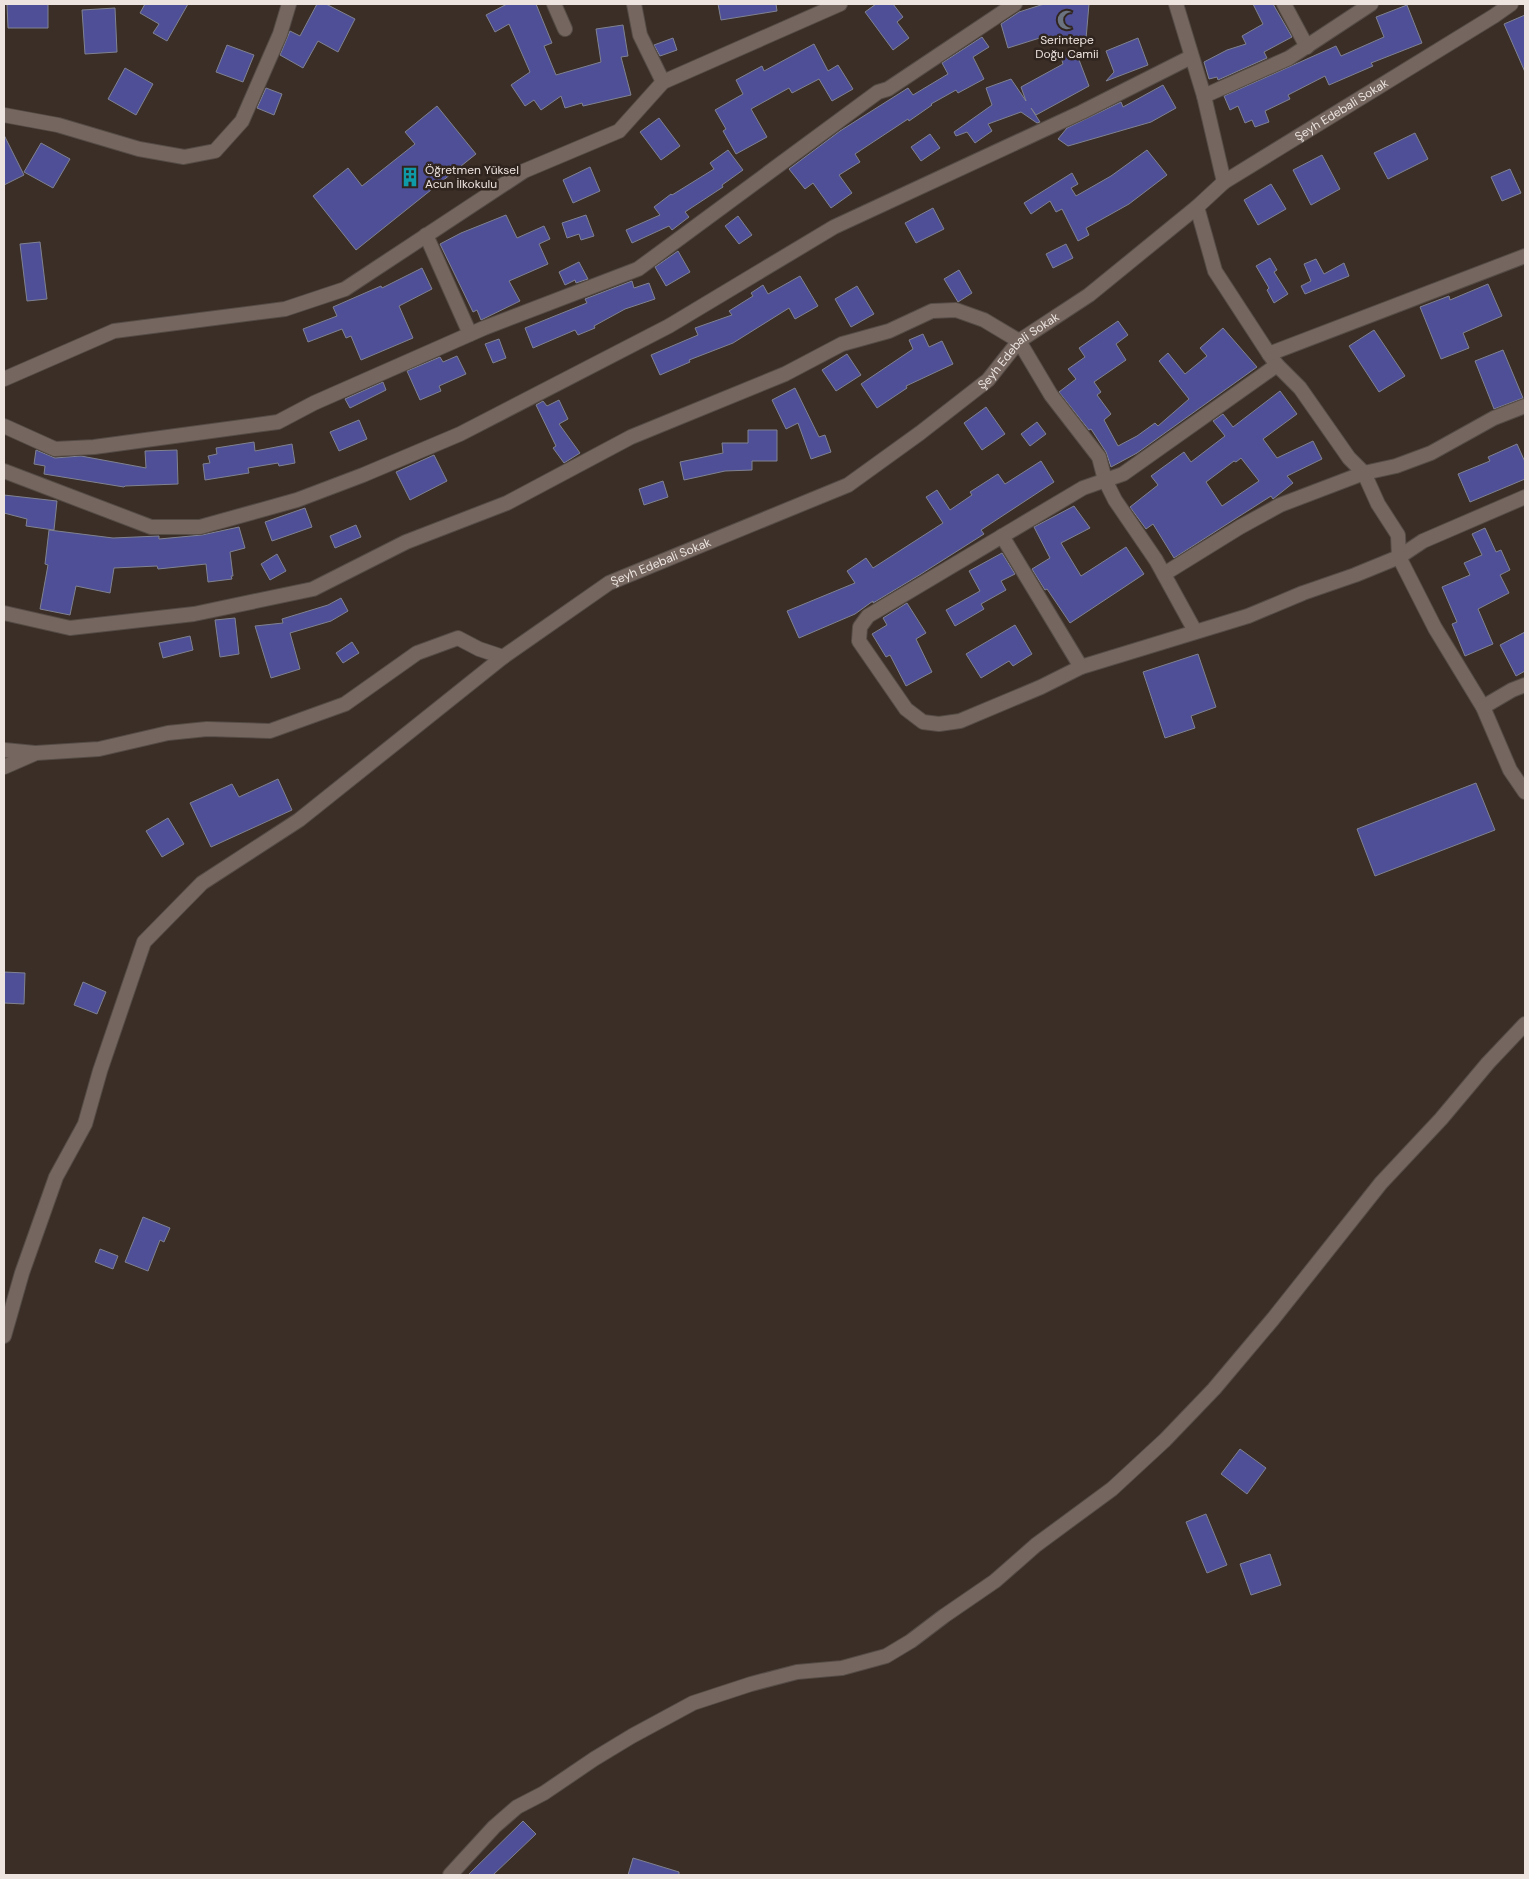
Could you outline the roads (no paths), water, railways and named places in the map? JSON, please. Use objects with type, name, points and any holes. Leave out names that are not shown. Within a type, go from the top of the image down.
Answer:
[{"type":"street","points":[[4,115],[58,125],[139,150],[184,157],[215,151],[242,121],[280,34],[289,4]]},
{"type":"street","points":[[554,4],[565,29]]},
{"type":"street","points":[[634,4],[640,35],[663,82]]},
{"type":"street","points":[[4,379],[114,331],[285,310],[345,289],[524,171],[619,131],[663,82],[840,4]]},
{"type":"street","points":[[4,426],[54,448],[94,447],[278,422],[314,403],[470,334],[638,269],[878,92],[888,89],[1015,4]]},
{"type":"street","points":[[1176,4],[1204,96],[1224,182]]},
{"type":"street","points":[[1284,4],[1306,47]]},
{"type":"street","points":[[1204,96],[1289,58],[1371,4]]},
{"type":"street","name":"Şeyh Edebali Sokak","points":[[4,1336],[22,1273],[56,1177],[85,1124],[103,1063],[144,942],[202,883],[299,820],[502,657],[609,583],[848,485],[920,433],[988,380],[1019,341],[1089,295],[1197,207],[1224,182],[1512,4]]},
{"type":"street","points":[[4,471],[151,526],[200,527],[297,500],[363,475],[460,434],[669,326],[834,227],[1082,112],[1191,57]]},
{"type":"street","points":[[1197,207],[1215,270],[1273,360],[1300,388],[1349,458],[1364,473],[1378,504],[1398,535],[1399,557],[1435,628],[1482,707],[1510,770],[1525,792]]},
{"type":"street","points":[[426,235],[470,334]]},
{"type":"street","points":[[1525,256],[1273,360],[1123,474],[1083,488],[868,616],[860,627],[859,641],[906,709],[923,722],[939,724],[960,721],[1041,687],[1081,667],[1248,616],[1399,557],[1424,541],[1525,497]]},
{"type":"street","points":[[4,613],[70,628],[194,614],[313,589],[406,542],[507,503],[631,437],[785,374],[842,344],[889,331],[932,311],[956,310],[984,320],[1019,341],[1051,394],[1099,457],[1105,480],[1115,500],[1164,574],[1195,631]]},
{"type":"street","points":[[1164,574],[1240,527],[1280,505],[1364,473],[1396,466],[1431,453],[1494,418],[1525,406]]},
{"type":"street","points":[[1002,536],[1081,667]]},
{"type":"street","points":[[4,750],[36,753],[99,749],[168,733],[197,730],[270,731],[345,704],[417,653],[458,638],[479,649],[502,657]]},
{"type":"street","points":[[1482,707],[1525,685]]},
{"type":"street","points":[[4,767],[36,753]]},
{"type":"street","points":[[450,1875],[494,1827],[517,1807],[544,1793],[632,1736],[693,1703],[751,1684],[797,1672],[842,1668],[886,1656],[911,1642],[944,1616],[995,1581],[1036,1545],[1112,1489],[1165,1440],[1214,1388],[1280,1311],[1381,1183],[1441,1119],[1488,1063],[1525,1024]]},
{"type":"place","name":"Serintepe Doğu Camii","points":[[1067,20]]},
{"type":"place","name":"Öğretmen Yüksel Acun İlkokulu","points":[[410,177]]}]
